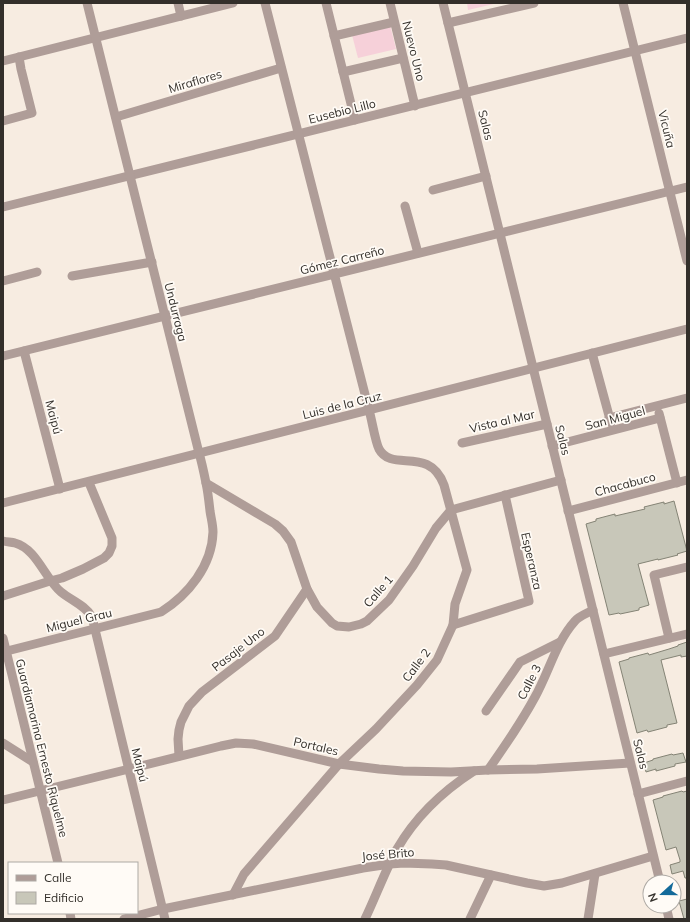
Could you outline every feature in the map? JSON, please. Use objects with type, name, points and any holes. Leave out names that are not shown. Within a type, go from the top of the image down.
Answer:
[{"type":"street","name":"Undurraga","points":[[87,3],[199,453],[206,483],[213,532],[209,551],[198,578],[185,593],[161,612]]},
{"type":"street","points":[[178,3],[181,16]]},
{"type":"street","points":[[3,61],[233,3]]},
{"type":"street","name":"Calle 2","points":[[233,895],[244,874],[339,764],[376,730],[417,685],[437,660],[453,625],[455,604],[467,570],[452,510],[442,480],[436,471],[419,462],[390,459],[382,454],[378,445],[265,3]]},
{"type":"street","points":[[326,3],[355,120]]},
{"type":"street","name":"Nuevo Uno","points":[[390,3],[415,106]]},
{"type":"street","name":"Salas","points":[[443,3],[658,874]]},
{"type":"street","points":[[448,23],[534,3]]},
{"type":"street","name":"Vicuña","points":[[623,3],[687,261]]},
{"type":"street","points":[[334,36],[394,22]]},
{"type":"street","name":"Eusebio Lillo","points":[[3,207],[687,38]]},
{"type":"street","points":[[3,120],[32,113],[19,57]]},
{"type":"street","points":[[343,72],[403,58]]},
{"type":"street","name":"Miraflores","points":[[116,117],[281,68]]},
{"type":"street","points":[[433,190],[486,176]]},
{"type":"street","name":"Gómez Carreño","points":[[3,356],[687,187]]},
{"type":"street","points":[[405,206],[418,254]]},
{"type":"street","points":[[72,276],[152,262]]},
{"type":"street","points":[[3,281],[37,272]]},
{"type":"street","name":"Luis de la Cruz","points":[[3,503],[687,330]]},
{"type":"street","name":"Maipú","points":[[24,351],[60,489]]},
{"type":"street","points":[[592,354],[613,430]]},
{"type":"street","name":"San Miguel","points":[[609,418],[687,398]]},
{"type":"street","points":[[657,406],[677,483]]},
{"type":"street","name":"San Miguel","points":[[552,446],[660,418]]},
{"type":"street","name":"Vista al Mar","points":[[462,443],[547,424]]},
{"type":"street","points":[[452,510],[561,480]]},
{"type":"street","name":"Chacabuco","points":[[568,511],[687,480]]},
{"type":"street","points":[[206,483],[275,524],[283,531],[290,542],[307,589]]},
{"type":"street","points":[[3,596],[73,574],[109,554],[112,546],[112,538],[90,485]]},
{"type":"street","name":"Esperanza","points":[[453,625],[529,601],[505,495]]},
{"type":"street","name":"Calle 1","points":[[307,589],[317,607],[332,623],[337,626],[349,627],[361,624],[372,617],[389,600],[413,566],[436,528],[452,510]]},
{"type":"street","points":[[3,542],[16,543],[27,550],[37,560],[50,581]]},
{"type":"street","points":[[669,638],[654,575],[687,567]]},
{"type":"street","name":"Maipú","points":[[50,581],[62,593],[83,606],[92,617],[165,919]]},
{"type":"street","name":"Pasaje Uno","points":[[179,756],[179,730],[181,722],[189,706],[202,692],[275,636],[307,589]]},
{"type":"street","name":"Calle 3","points":[[488,770],[532,704],[544,681],[560,642],[576,619],[593,610]]},
{"type":"street","name":"Miguel Grau","points":[[5,651],[161,612]]},
{"type":"street","points":[[604,654],[687,634]]},
{"type":"street","name":"Guardiamarina Ernesto Riquelme","points":[[3,638],[58,862]]},
{"type":"street","points":[[486,711],[520,662],[560,642]]},
{"type":"street","name":"Portales","points":[[3,800],[236,743],[253,744],[339,764],[379,770],[451,772],[537,769],[629,758],[638,751]]},
{"type":"street","points":[[3,744],[33,762]]},
{"type":"street","points":[[365,919],[404,837],[422,814],[442,795],[452,786],[476,771]]},
{"type":"street","points":[[638,794],[687,781]]},
{"type":"street","name":"José Brito","points":[[124,919],[163,909],[363,868],[390,864],[404,863],[446,865],[544,886],[562,883],[654,856]]},
{"type":"street","points":[[588,919],[595,874]]},
{"type":"street","points":[[470,919],[492,875]]},
{"type":"shaded area","points":[[467,3],[498,3],[468,10]]},
{"type":"shaded area","points":[[390,25],[396,49],[358,58],[352,35]]},
{"type":"building","points":[[674,501],[687,551],[677,554],[678,555],[638,564],[649,605],[639,608],[639,610],[609,615],[586,524],[596,521],[596,519],[615,514],[615,516],[645,509],[644,507]]},
{"type":"building","points":[[687,642],[687,656],[681,657],[681,655],[661,660],[677,723],[648,732],[647,730],[637,733],[619,662],[648,653],[649,655]]},
{"type":"building","points":[[683,753],[686,762],[675,764],[675,766],[656,771],[656,769],[646,772],[644,763],[672,754]]},
{"type":"building","points":[[687,791],[687,878],[685,878],[683,871],[672,874],[670,865],[680,862],[680,860],[676,847],[666,850],[653,800],[663,796]]},
{"type":"building","points":[[687,899],[687,919],[684,919],[682,912],[682,900]]}]
